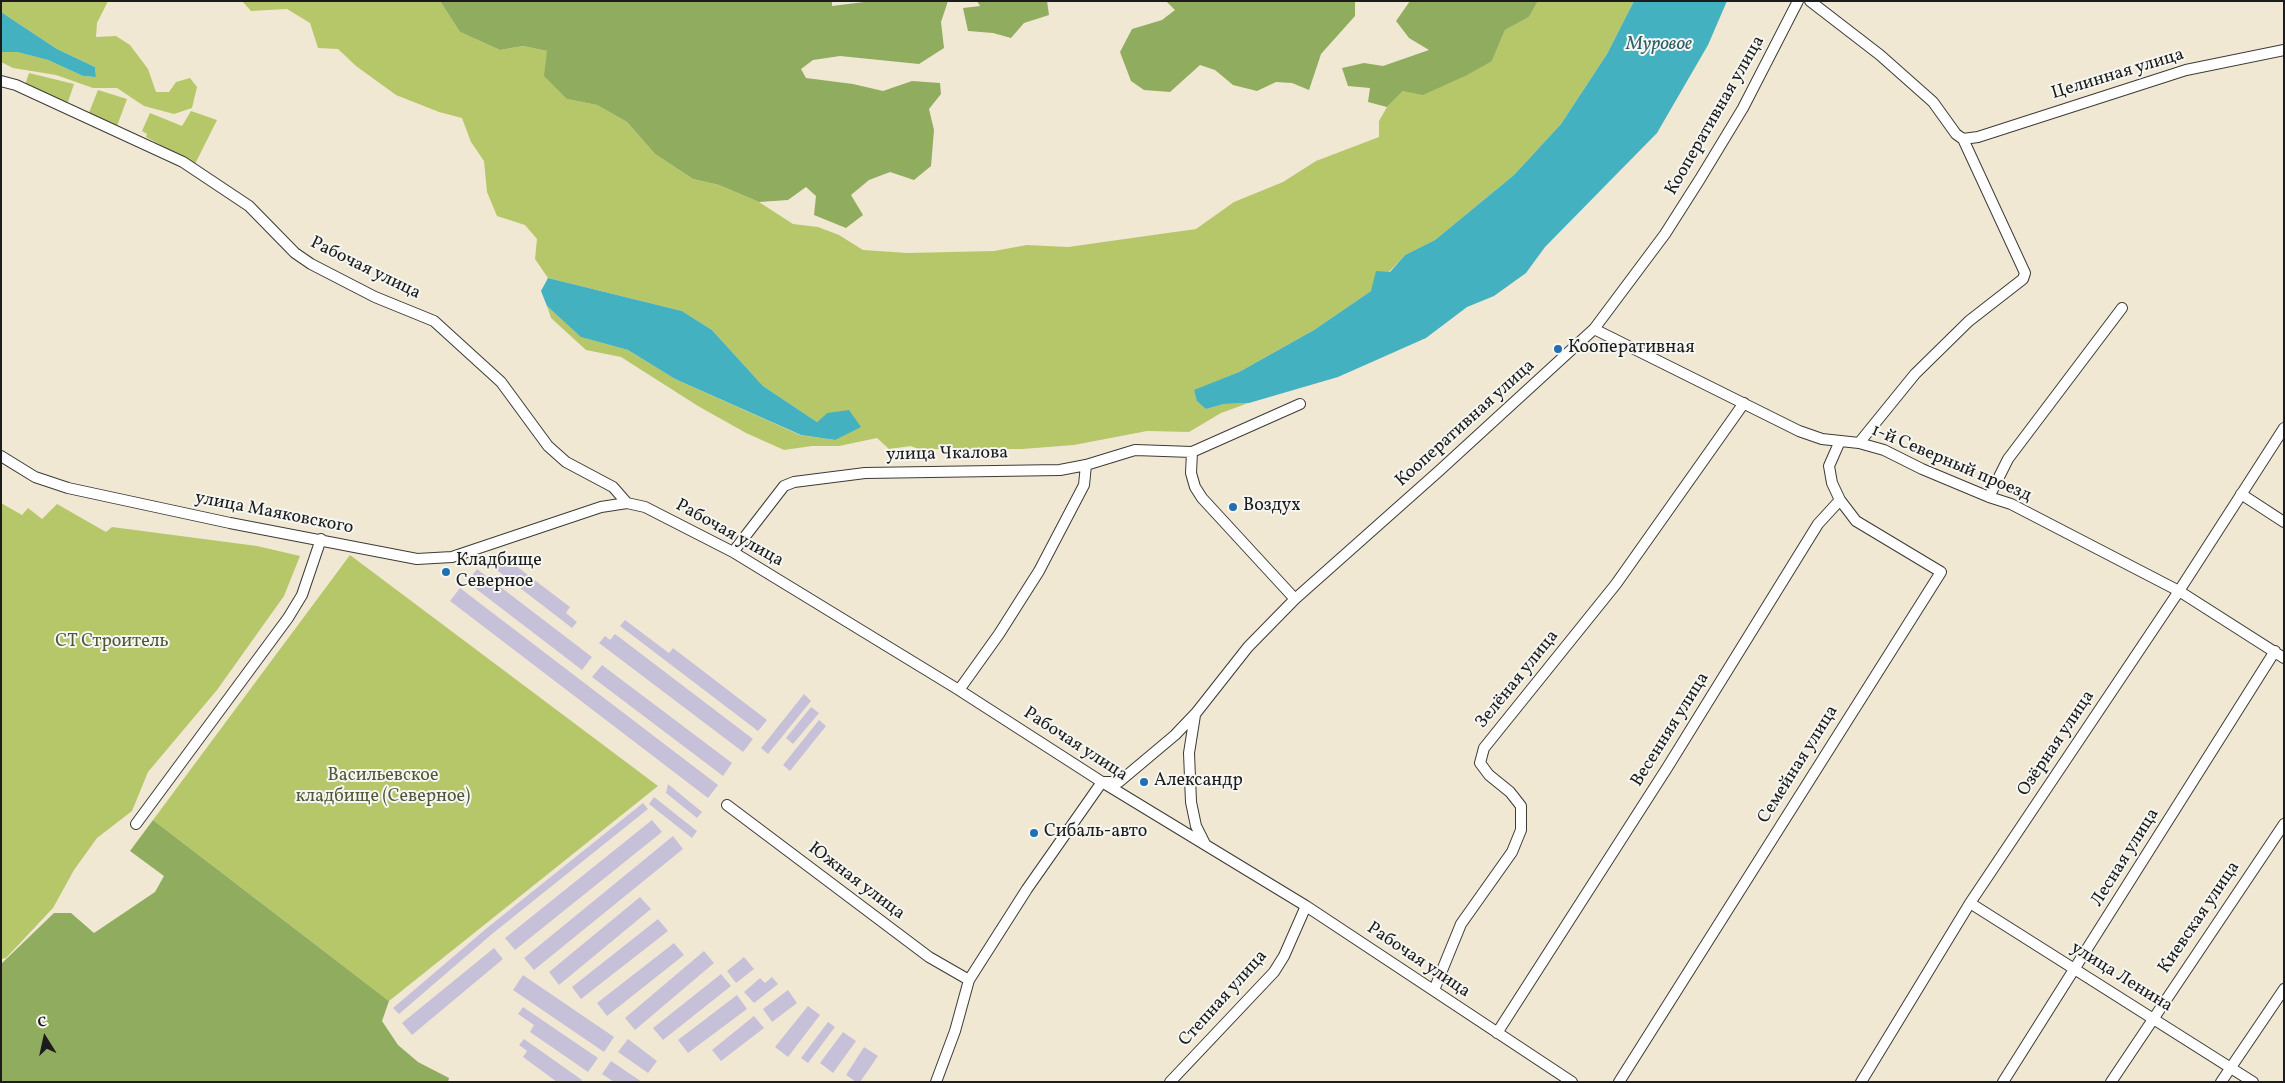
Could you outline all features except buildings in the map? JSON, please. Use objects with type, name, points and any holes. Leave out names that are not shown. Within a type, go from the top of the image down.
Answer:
[{"type":"street","name":"Кооперативная улица","points":[[1102,782],[1118,782],[1175,735],[1196,714],[1248,647],[1295,599],[1446,465],[1594,329],[1665,234],[1700,179],[1743,108],[1798,1]]},
{"type":"street","points":[[1810,1],[1880,55],[1933,102],[1956,134],[1963,139],[2025,273],[2023,279],[1970,321],[1916,374],[1858,443]]},
{"type":"street","name":"Целинная улица","points":[[1963,139],[1978,137],[2186,70],[2284,50]]},
{"type":"street","name":"Рабочая улица","points":[[1,81],[16,85],[183,162],[216,182],[249,206],[295,253],[312,264],[375,297],[434,320],[501,382],[548,446],[566,462],[613,487],[627,503]]},
{"type":"street","points":[[1989,497],[2008,459],[2122,308]]},
{"type":"street","name":"1-й Северный проезд","points":[[1594,329],[1800,431],[1822,439],[1858,443],[1884,450],[1989,497],[2011,504],[2179,591],[2284,658]]},
{"type":"street","name":"Зелёная улица","points":[[1434,990],[1461,924],[1512,852],[1521,830],[1521,806],[1480,763],[1484,748],[1616,584],[1744,403]]},
{"type":"street","name":"улица Чкалова","points":[[733,552],[784,486],[800,480],[865,473],[1035,471],[1086,465],[1135,450],[1192,452],[1300,404]]},
{"type":"street","name":"Озёрная улица","points":[[1861,1082],[1970,903],[2179,591],[2284,428]]},
{"type":"street","points":[[1840,441],[1829,466],[1832,482],[1840,500]]},
{"type":"street","points":[[1192,452],[1191,473],[1195,487],[1202,498],[1295,599]]},
{"type":"street","name":"улица Маяковского","points":[[1,456],[35,477],[68,488],[230,523],[417,559],[452,557],[545,527]]},
{"type":"street","points":[[959,690],[999,634],[1040,571],[1084,485],[1086,465]]},
{"type":"street","points":[[2241,494],[2284,522]]},
{"type":"street","name":"Весенняя улица","points":[[1497,1033],[1677,751],[1818,524],[1840,500]]},
{"type":"street","name":"Семейная улица","points":[[1620,1082],[1941,572],[1856,521],[1840,500]]},
{"type":"street","name":"Рабочая улица","points":[[545,527],[601,507],[627,503],[645,507],[733,552],[959,690],[1102,782],[1306,906],[1572,1082]]},
{"type":"street","points":[[136,824],[288,618],[302,596],[321,539]]},
{"type":"street","name":"Лесная улица","points":[[2003,1082],[2076,969],[2274,651]]},
{"type":"street","points":[[1196,714],[1191,732],[1189,753],[1191,802],[1196,826],[1206,845]]},
{"type":"street","points":[[936,1082],[956,1031],[970,980],[1028,889],[1102,782]]},
{"type":"street","name":"Южная улица","points":[[727,804],[929,957],[970,980]]},
{"type":"street","name":"Киевская улица","points":[[2112,1082],[2284,824]]},
{"type":"street","name":"улица Ленина","points":[[1970,903],[2253,1082]]},
{"type":"street","name":"Степная улица","points":[[1170,1082],[1274,972],[1284,956],[1306,906]]},
{"type":"street","points":[[2222,1082],[2284,989]]},
{"type":"shaded area","points":[[503,556],[570,607],[566,613],[577,622],[572,628],[494,568]]},
{"type":"shaded area","points":[[477,569],[592,657],[582,670],[467,582]]},
{"type":"shaded area","points":[[460,588],[718,785],[708,798],[450,601]]},
{"type":"shaded area","points":[[625,620],[669,653],[673,648],[767,720],[758,731],[620,626]]},
{"type":"shaded area","points":[[615,634],[753,739],[743,752],[599,643],[605,636],[610,640]]},
{"type":"shaded area","points":[[602,665],[732,763],[723,776],[592,677]]},
{"type":"shaded area","points":[[804,694],[811,701],[768,754],[761,748]]},
{"type":"shaded area","points":[[811,707],[819,713],[793,744],[786,738]]},
{"type":"shaded area","points":[[819,720],[826,726],[790,771],[783,765]]},
{"type":"shaded area","points":[[668,784],[702,812],[697,818],[666,793]]},
{"type":"shaded area","points":[[654,797],[697,831],[692,838],[649,804]]},
{"type":"shaded area","points":[[643,803],[648,809],[492,934],[399,1014],[393,1008],[487,928]]},
{"type":"shaded area","points":[[652,820],[662,832],[515,950],[505,938]]},
{"type":"shaded area","points":[[673,836],[683,849],[534,970],[524,958]]},
{"type":"shaded area","points":[[640,897],[651,909],[559,985],[549,972]]},
{"type":"shaded area","points":[[658,919],[668,931],[581,999],[572,987]]},
{"type":"shaded area","points":[[674,943],[684,955],[607,1016],[597,1003]]},
{"type":"shaded area","points":[[494,948],[503,959],[412,1035],[402,1023]]},
{"type":"shaded area","points":[[704,951],[714,963],[635,1030],[625,1018]]},
{"type":"shaded area","points":[[744,957],[754,969],[736,983],[727,971]]},
{"type":"shaded area","points":[[721,974],[731,986],[663,1040],[653,1028]]},
{"type":"shaded area","points":[[523,975],[614,1037],[604,1052],[513,990]]},
{"type":"shaded area","points":[[772,977],[778,984],[754,1003],[744,992],[760,978],[765,983]]},
{"type":"shaded area","points":[[788,990],[797,1003],[772,1022],[763,1009]]},
{"type":"shaded area","points":[[737,995],[747,1009],[688,1053],[678,1040]]},
{"type":"shaded area","points":[[808,1006],[820,1015],[788,1057],[775,1047]]},
{"type":"shaded area","points":[[523,1007],[598,1058],[588,1072],[530,1032],[534,1025],[518,1014]]},
{"type":"shaded area","points":[[754,1016],[764,1028],[721,1061],[712,1050]]},
{"type":"shaded area","points":[[828,1022],[835,1027],[808,1063],[801,1058]]},
{"type":"shaded area","points":[[843,1032],[856,1041],[833,1073],[820,1063]]},
{"type":"shaded area","points":[[524,1039],[582,1080],[581,1082],[557,1082],[523,1057],[527,1051],[519,1045]]},
{"type":"shaded area","points":[[628,1039],[657,1061],[648,1073],[618,1052]]},
{"type":"shaded area","points":[[864,1047],[878,1056],[860,1082],[856,1082],[846,1075]]},
{"type":"shaded area","points":[[611,1061],[642,1082],[614,1082],[602,1074]]},
{"type":"green space","points":[[1,1],[108,1],[97,23],[96,37],[116,36],[130,45],[148,69],[156,92],[169,92],[176,82],[190,78],[197,87],[192,108],[174,114],[144,106],[117,88],[93,88],[56,75],[13,68],[1,62],[1,52],[17,52],[48,60],[83,76],[96,77],[95,67],[57,49],[1,12]]},
{"type":"green space","points":[[242,1],[440,1],[460,32],[500,50],[523,46],[547,51],[567,99],[597,105],[627,122],[655,154],[693,179],[719,185],[759,202],[793,224],[818,227],[839,235],[863,250],[908,253],[994,251],[1027,245],[1068,247],[1196,229],[1234,202],[1283,182],[1316,161],[1379,137],[1379,121],[1387,107],[1403,91],[1492,61],[1505,30],[1529,17],[1538,1],[1634,1],[1607,54],[1561,124],[1514,175],[1435,240],[1405,255],[1371,291],[1314,330],[1239,372],[1194,391],[1206,409],[1224,404],[1249,403],[1221,413],[1189,432],[1147,431],[1074,445],[1022,449],[918,449],[911,446],[889,449],[877,438],[839,446],[812,446],[784,450],[746,433],[698,406],[621,357],[586,350],[551,318],[547,306],[582,337],[628,350],[675,379],[800,435],[835,440],[827,413],[817,422],[763,386],[712,330],[682,311],[548,278],[535,259],[537,239],[525,225],[497,216],[487,192],[484,161],[471,142],[462,118],[439,112],[396,95],[356,66],[338,49],[318,48],[310,23],[287,9],[251,11]]},
{"type":"green space","points":[[440,1],[832,1],[832,6],[872,1],[948,1],[941,22],[944,48],[919,64],[840,56],[813,60],[801,69],[806,78],[853,84],[883,91],[912,81],[940,83],[941,94],[929,109],[934,130],[931,166],[914,180],[890,172],[869,180],[851,195],[863,215],[846,228],[814,215],[816,196],[806,187],[788,200],[759,202],[719,185],[693,179],[655,154],[627,122],[597,105],[567,99],[544,76],[547,51],[523,46],[500,50],[460,32]]},
{"type":"green space","points":[[977,1],[1047,1],[1049,15],[1024,23],[1011,38],[993,33],[968,31],[963,8],[980,6]]},
{"type":"green space","points":[[1166,1],[1355,1],[1355,16],[1321,54],[1309,90],[1292,83],[1276,82],[1257,91],[1233,85],[1215,70],[1200,65],[1170,92],[1144,90],[1131,81],[1120,52],[1132,29],[1162,20],[1175,10]]},
{"type":"green space","points":[[1410,1],[1538,1],[1529,17],[1505,30],[1492,61],[1467,75],[1423,95],[1403,91],[1387,107],[1368,102],[1370,88],[1348,86],[1342,68],[1364,63],[1383,66],[1429,50],[1409,38],[1396,21]]},
{"type":"green space","points":[[29,73],[74,84],[67,105],[23,91]]},
{"type":"green space","points":[[98,90],[127,99],[117,126],[88,115]]},
{"type":"green space","points":[[191,111],[217,120],[195,164],[146,137],[147,134],[142,131],[150,113],[182,126]]},
{"type":"green space","name":"СТ Строитель","points":[[1,503],[22,515],[28,508],[42,519],[57,504],[106,532],[112,527],[257,546],[300,556],[284,596],[217,690],[148,772],[132,811],[97,838],[74,870],[53,908],[6,958],[1,959]]},
{"type":"green space","name":"Васильевское кладбище (Северное)","points":[[350,555],[658,786],[389,1001],[153,820]]},
{"type":"green space","points":[[153,820],[389,1001],[382,1021],[398,1045],[418,1062],[449,1078],[448,1082],[1,1082],[1,964],[54,913],[71,913],[94,933],[155,892],[164,876],[130,851]]},
{"type":"water","name":"Муровое","points":[[1634,1],[1727,1],[1708,45],[1657,133],[1545,247],[1526,273],[1494,296],[1467,307],[1426,338],[1338,377],[1249,403],[1224,404],[1206,409],[1197,401],[1194,390],[1239,372],[1314,330],[1371,291],[1376,271],[1390,272],[1405,255],[1435,240],[1514,175],[1561,124],[1607,54]]},
{"type":"water","points":[[1,12],[57,49],[95,67],[96,77],[83,76],[48,60],[17,52],[1,52]]},
{"type":"water","points":[[548,278],[682,311],[712,330],[763,386],[817,422],[827,413],[849,410],[861,427],[835,440],[801,435],[675,379],[628,350],[581,337],[547,306],[541,291]]},
{"type":"place","name":"Кооперативная","points":[[1558,349]]},
{"type":"place","name":"Воздух","points":[[1233,507]]},
{"type":"place","name":"Кладбище Северное","points":[[446,572]]},
{"type":"place","name":"Александр","points":[[1144,782]]},
{"type":"place","name":"Сибаль-авто","points":[[1034,833]]}]
